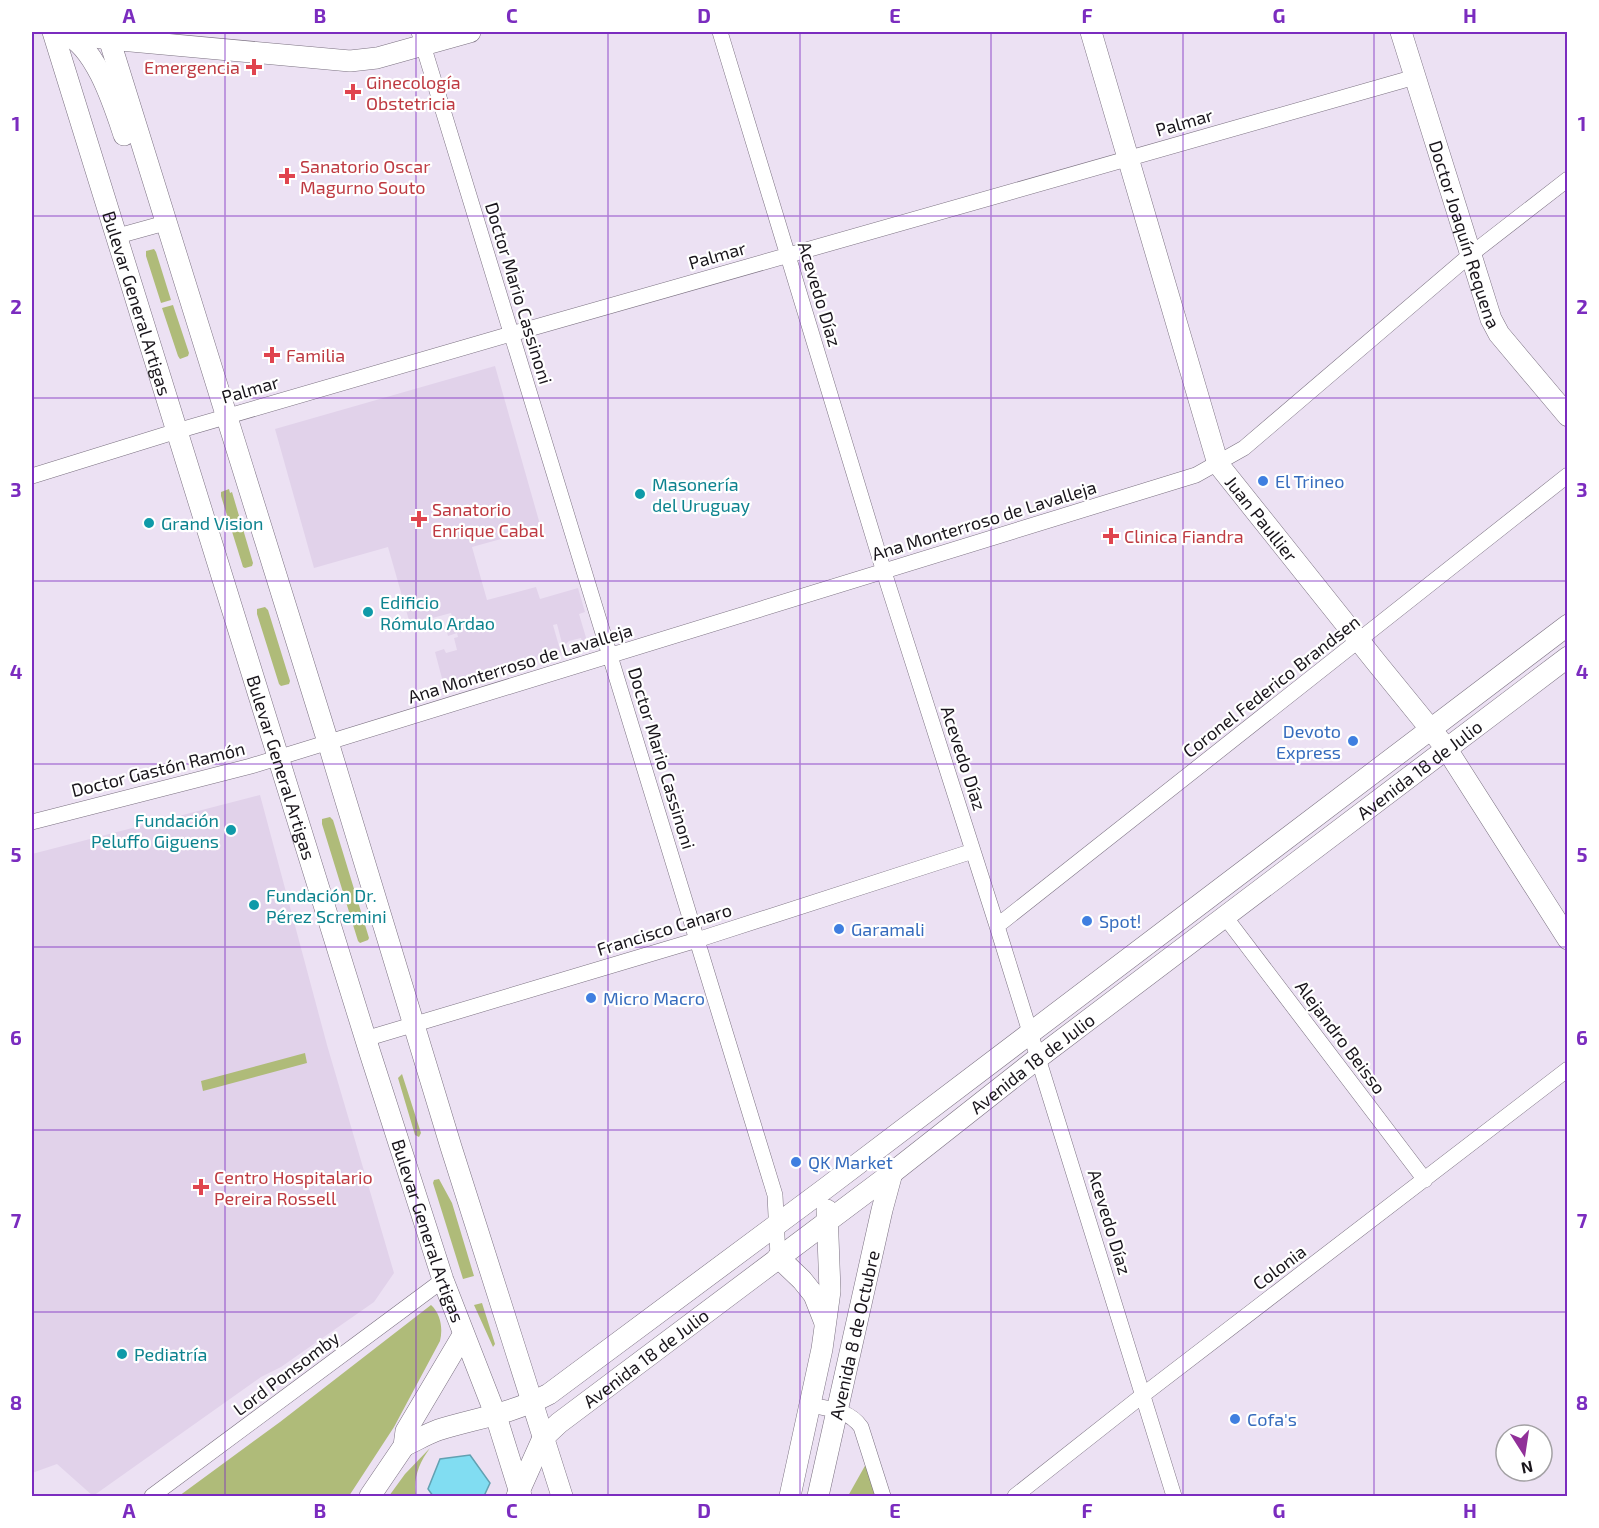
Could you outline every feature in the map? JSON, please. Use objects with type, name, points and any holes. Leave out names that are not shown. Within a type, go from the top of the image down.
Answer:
[{"type":"main road","points":[[57,32],[106,34],[350,61],[377,58],[421,38],[470,32]]},
{"type":"main road","points":[[57,32],[67,34],[75,40],[91,58],[115,107],[143,187],[164,216]]},
{"type":"main road","name":"Bulevar General Artigas","points":[[57,32],[177,431],[365,1039],[443,1280],[495,1416],[519,1494]]},
{"type":"main road","name":"Juan Paullier","points":[[1091,32],[1218,464],[1446,748],[1568,939]]},
{"type":"main road","name":"Doctor Joaquín Requena","points":[[1401,32],[1491,319],[1498,334],[1568,416]]},
{"type":"main road","points":[[106,34],[328,742],[531,1404],[562,1497]]},
{"type":"main road","name":"Avenida 18 de Julio","points":[[405,1446],[436,1431],[495,1416],[531,1404],[549,1394],[777,1225],[1568,625]]},
{"type":"main road","name":"Avenida 18 de Julio","points":[[519,1494],[543,1438],[559,1423],[892,1173],[1038,1059],[1568,657]]},
{"type":"main road","name":"Avenida 8 de Octubre","points":[[818,1497],[892,1173]]},
{"type":"main road","name":"Avenida 8 de Octubre","points":[[790,1497],[822,1349],[830,1291],[826,1188]]},
{"type":"main road","points":[[778,1257],[814,1295],[826,1324]]},
{"type":"main road","points":[[370,1497],[405,1446],[406,1431],[463,1335]]},
{"type":"street","name":"Acevedo Díaz","points":[[720,32],[884,572],[997,926],[1173,1497]]},
{"type":"street","name":"Doctor Mario Cassinoni","points":[[421,38],[775,1195],[778,1257]]},
{"type":"street","name":"Palmar","points":[[32,476],[226,416],[1414,76]]},
{"type":"street","name":"Ana Monterroso de Lavalleja","points":[[328,742],[1196,475],[1244,448],[1470,255],[1568,179]]},
{"type":"street","points":[[118,236],[164,216]]},
{"type":"street","name":"Coronel Federico Brandsen","points":[[997,926],[1568,475]]},
{"type":"street","name":"Doctor Gastón Ramón","points":[[32,822],[252,766],[328,742]]},
{"type":"street","name":"Francisco Canaro","points":[[365,1039],[698,940],[973,851]]},
{"type":"street","name":"Alejandro Beisso","points":[[1226,918],[1425,1180]]},
{"type":"street","name":"Colonia","points":[[1015,1497],[1143,1395],[1568,1069]]},
{"type":"street","name":"Lord Ponsomby","points":[[152,1497],[443,1280]]},
{"type":"street","points":[[810,1405],[837,1411],[855,1419],[861,1427],[882,1497]]},
{"type":"shaded area","name":"Sanatorio Enrique Cabal","points":[[495,366],[541,528],[472,547],[487,600],[536,587],[540,599],[578,588],[585,612],[579,614],[587,641],[582,642],[581,638],[569,641],[563,647],[557,624],[553,625],[561,653],[444,686],[435,652],[444,649],[446,653],[457,650],[454,638],[458,637],[457,633],[448,636],[446,629],[450,628],[449,624],[454,623],[451,613],[410,624],[388,547],[314,568],[275,429]]},
{"type":"shaded area","name":"Centro Hospitalario Pereira Rossell","points":[[260,795],[327,1045],[394,1273],[374,1302],[281,1367],[261,1377],[93,1496],[57,1464],[32,1473],[32,854]]},
{"type":"green space","points":[[154,249],[171,300],[161,303],[146,256],[146,251]]},
{"type":"green space","points":[[173,305],[189,353],[188,356],[180,359],[162,308]]},
{"type":"green space","points":[[229,489],[230,493],[232,492],[253,563],[252,566],[245,568],[221,496],[221,492]]},
{"type":"green space","points":[[265,607],[268,610],[289,684],[281,686],[279,684],[257,614],[257,609]]},
{"type":"green space","points":[[330,817],[333,820],[369,938],[360,943],[322,824],[322,819]]},
{"type":"green space","points":[[305,1053],[307,1063],[203,1091],[201,1081]]},
{"type":"green space","points":[[402,1074],[421,1133],[419,1137],[415,1135],[398,1078]]},
{"type":"green space","points":[[439,1179],[452,1203],[474,1276],[463,1279],[433,1183],[434,1180]]},
{"type":"green space","points":[[482,1303],[495,1344],[493,1347],[474,1305]]},
{"type":"green space","points":[[431,1305],[440,1322],[440,1341],[394,1427],[349,1496],[179,1496],[280,1422]]},
{"type":"green space","points":[[430,1448],[418,1471],[415,1483],[416,1496],[389,1496],[405,1474]]},
{"type":"green space","points":[[866,1464],[876,1496],[848,1496]]},
{"type":"water","points":[[470,1455],[490,1483],[484,1496],[433,1496],[428,1489],[440,1459]]},
{"type":"place","name":"Emergencia","points":[[254,67]]},
{"type":"place","name":"Ginecología Obstetricia","points":[[353,92]]},
{"type":"place","name":"Sanatorio Oscar Magurno Souto","points":[[287,176]]},
{"type":"place","name":"Familia","points":[[272,355]]},
{"type":"place","name":"El Trineo","points":[[1263,481]]},
{"type":"place","name":"Masonería del Uruguay","points":[[640,494]]},
{"type":"place","name":"Sanatorio Enrique Cabal","points":[[419,519]]},
{"type":"place","name":"Grand Vision","points":[[149,523]]},
{"type":"place","name":"Clinica Fiandra","points":[[1111,536]]},
{"type":"place","name":"Edificio Rómulo Ardao","points":[[368,612]]},
{"type":"place","name":"Devoto Express","points":[[1353,741]]},
{"type":"place","name":"Fundación Peluffo Giguens","points":[[231,830]]},
{"type":"place","name":"Fundación Dr. Pérez Scremini","points":[[254,905]]},
{"type":"place","name":"Spot!","points":[[1087,921]]},
{"type":"place","name":"Garamali","points":[[839,929]]},
{"type":"place","name":"Micro Macro","points":[[591,998]]},
{"type":"place","name":"QK Market","points":[[796,1162]]},
{"type":"place","name":"Centro Hospitalario Pereira Rossell","points":[[201,1187]]},
{"type":"place","name":"Pediatría","points":[[122,1354]]},
{"type":"place","name":"Cofa's","points":[[1235,1419]]}]
